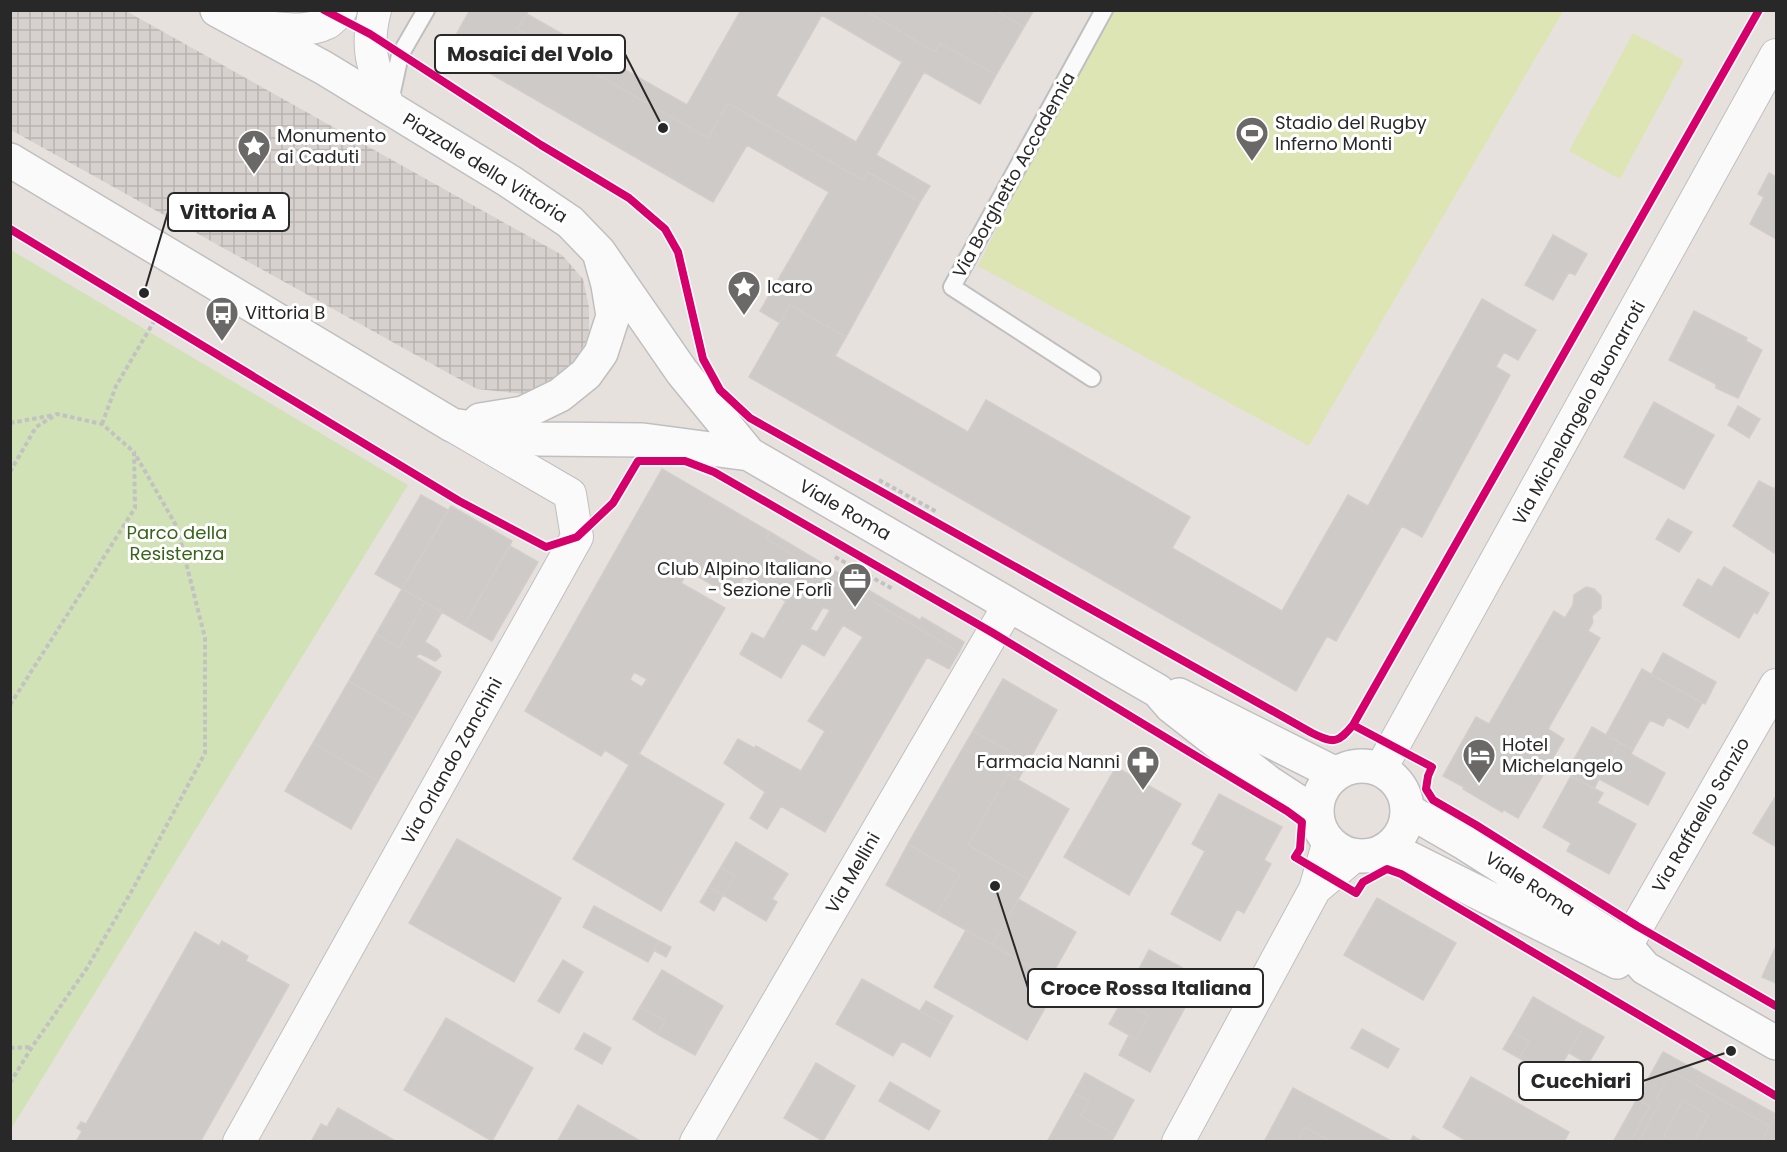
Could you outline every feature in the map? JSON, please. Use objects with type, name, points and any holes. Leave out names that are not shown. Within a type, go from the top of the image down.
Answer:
[{"type":"main road","name":"Piazzale della Vittoria","points":[[236,15],[508,181],[570,222],[598,252],[608,285],[613,316],[601,353],[586,374],[560,395],[524,413],[452,425]]},
{"type":"main road","points":[[10,160],[452,425],[539,439],[642,440],[749,454]]},
{"type":"main road","name":"Viale Roma","points":[[598,252],[682,372],[749,454],[1158,691],[1171,706],[1268,782],[1333,837]]},
{"type":"main road","name":"Viale Roma","points":[[1158,691],[1178,694],[1336,774]]},
{"type":"main road","points":[[1365,766],[1380,770],[1391,776],[1400,786],[1405,797],[1407,820],[1403,831],[1389,848],[1372,855],[1333,837],[1319,799],[1325,785],[1336,774],[1350,767],[1365,766]]},
{"type":"main road","name":"Viale Roma","points":[[1407,810],[1466,844],[1636,957],[1776,1043]]},
{"type":"main road","name":"Viale Roma","points":[[1389,848],[1618,962],[1636,957]]},
{"type":"street","points":[[236,15],[278,28],[308,29],[328,23],[341,10]]},
{"type":"street","points":[[375,10],[369,46],[374,68],[389,108]]},
{"type":"street","name":"Via Michelangelo Buonarroti","points":[[1380,770],[1395,747],[1776,55]]},
{"type":"street","name":"Via Orlando Zanchini","points":[[239,1142],[577,537],[570,494],[452,425]]},
{"type":"street","name":"Via Mellini","points":[[696,1142],[1009,605]]},
{"type":"street","name":"Via Raffaello Sanzio","points":[[1636,957],[1776,685]]},
{"type":"street","points":[[1178,1142],[1315,889],[1333,837]]},
{"type":"lane","points":[[389,108],[400,55],[426,10]]},
{"type":"lane","name":"Via Borghetto Accademia","points":[[1092,378],[952,287],[1104,10]]},
{"type":"path","points":[[146,312],[166,324]]},
{"type":"path","points":[[102,424],[116,386],[156,318]]},
{"type":"path","points":[[10,472],[36,427],[57,414]]},
{"type":"path","points":[[10,423],[57,414],[102,424],[134,452],[177,527],[205,638],[205,753],[134,887],[87,968],[10,1083]]},
{"type":"path","points":[[10,705],[135,508],[134,452]]},
{"type":"path","points":[[877,483],[935,515]]},
{"type":"path","points":[[835,557],[893,589]]},
{"type":"path","points":[[10,1048],[32,1047]]},
{"type":"green space","name":"Stadio del Rugby Inferno Monti","points":[[1109,11],[1563,11],[1309,446],[978,266],[1082,59]]},
{"type":"green space","points":[[1633,33],[1684,60],[1620,179],[1569,151]]},
{"type":"green space","name":"Parco della Resistenza","points":[[11,250],[408,485],[11,1129]]},
{"type":"shaded area","points":[[11,11],[126,11],[562,255],[583,279],[589,307],[589,336],[571,368],[550,385],[524,394],[477,389],[11,130]]},
{"type":"building","points":[[470,10],[529,10],[517,29],[708,138],[728,103],[863,180],[868,172],[920,202],[846,337],[790,305],[780,323],[760,311],[829,192],[747,145],[713,202],[448,49]]},
{"type":"building","points":[[741,10],[864,10],[935,52],[940,43],[996,75],[980,104],[924,72],[876,155],[930,186],[920,202],[868,172],[863,180],[728,103],[708,138],[517,29],[527,14],[687,105]],"holes":[[[822,15],[902,62],[856,142],[776,96]]]},
{"type":"building","points":[[864,10],[995,10],[1024,27],[996,75],[940,43],[935,52]]},
{"type":"building","points":[[995,10],[1034,10],[1024,27]]},
{"type":"building","points":[[1769,173],[1776,177],[1776,239],[1750,224],[1764,197],[1758,194]]},
{"type":"building","points":[[1553,235],[1587,254],[1575,275],[1569,272],[1553,300],[1525,285]]},
{"type":"building","points":[[1482,299],[1536,330],[1518,360],[1504,352],[1496,367],[1510,375],[1422,537],[1402,526],[1336,641],[1327,636],[1296,691],[749,377],[790,305],[846,337],[835,356],[968,432],[986,400],[1190,517],[1172,548],[1282,611],[1348,495],[1368,506]]},
{"type":"building","points":[[1694,311],[1747,338],[1746,341],[1762,350],[1738,398],[1716,388],[1716,384],[1669,360]]},
{"type":"building","points":[[1654,402],[1714,435],[1684,489],[1624,457]]},
{"type":"building","points":[[1738,406],[1760,419],[1749,438],[1728,425]]},
{"type":"building","points":[[662,469],[770,532],[766,539],[959,652],[949,669],[927,657],[825,832],[781,806],[767,829],[750,818],[765,792],[724,763],[738,739],[754,748],[756,746],[801,771],[825,731],[808,721],[863,637],[843,625],[824,656],[802,643],[781,678],[740,654],[752,633],[764,639],[786,601],[744,577],[732,596],[688,571],[681,583],[725,608],[639,754],[724,804],[661,911],[573,859],[629,765],[605,750],[601,756],[525,711]],"holes":[[[823,607],[830,610],[817,632],[810,629]],[[634,672],[647,679],[642,687],[630,680]]]},
{"type":"building","points":[[1759,481],[1774,489],[1776,486],[1776,554],[1733,526]]},
{"type":"building","points":[[421,495],[448,510],[402,589],[375,574]]},
{"type":"building","points":[[451,506],[512,541],[464,625],[402,589]]},
{"type":"building","points":[[1668,519],[1692,532],[1679,552],[1656,539]]},
{"type":"building","points":[[770,532],[842,575],[838,581],[766,539]]},
{"type":"building","points":[[510,546],[538,562],[492,641],[464,625]]},
{"type":"building","points":[[1724,567],[1769,593],[1757,614],[1754,612],[1739,638],[1683,605],[1698,579],[1712,587]]},
{"type":"building","points":[[842,575],[920,620],[922,617],[964,642],[959,652],[838,581]]},
{"type":"building","points":[[1586,587],[1594,589],[1601,596],[1601,608],[1592,616],[1593,622],[1588,631],[1600,638],[1548,729],[1564,739],[1518,818],[1504,810],[1502,812],[1443,776],[1476,717],[1489,724],[1554,611],[1565,618],[1573,605],[1574,595]]},
{"type":"building","points":[[402,589],[425,602],[399,648],[376,634]]},
{"type":"building","points":[[425,602],[442,612],[425,642],[438,650],[441,656],[435,661],[419,653],[416,657],[441,672],[414,719],[349,681],[376,634],[399,648]]},
{"type":"building","points":[[1663,653],[1716,682],[1705,704],[1651,675]]},
{"type":"building","points":[[1642,669],[1702,703],[1688,728],[1668,717],[1663,726],[1650,720],[1633,750],[1606,735]]},
{"type":"building","points":[[1003,679],[1057,710],[1028,762],[973,731]]},
{"type":"building","points":[[349,681],[414,719],[378,781],[313,743]]},
{"type":"building","points":[[1592,727],[1620,743],[1599,779],[1572,763]]},
{"type":"building","points":[[973,731],[1028,762],[1018,780],[963,748]]},
{"type":"building","points":[[313,743],[378,781],[351,829],[285,791]]},
{"type":"building","points":[[1620,743],[1633,750],[1631,754],[1665,773],[1648,805],[1599,779]]},
{"type":"building","points":[[963,748],[1008,774],[968,845],[1029,880],[992,945],[937,914],[960,874],[908,844]]},
{"type":"building","points":[[1577,766],[1599,779],[1594,789],[1571,776]]},
{"type":"building","points":[[1116,767],[1181,804],[1129,895],[1064,857]]},
{"type":"building","points":[[1008,774],[1069,809],[1029,880],[968,845]]},
{"type":"building","points":[[1571,776],[1603,793],[1597,803],[1636,824],[1609,874],[1567,851],[1571,843],[1543,827]]},
{"type":"building","points":[[1219,794],[1282,827],[1264,860],[1271,864],[1244,913],[1237,909],[1220,941],[1171,914],[1205,851],[1192,844]]},
{"type":"building","points":[[1776,796],[1776,847],[1753,833]]},
{"type":"building","points":[[457,839],[561,898],[514,982],[409,923]]},
{"type":"building","points":[[736,842],[788,874],[772,899],[777,902],[766,921],[723,895],[735,876],[721,867]]},
{"type":"building","points":[[908,844],[960,874],[937,914],[886,885]]},
{"type":"building","points":[[721,867],[735,876],[723,895],[709,887]]},
{"type":"building","points":[[709,887],[723,895],[714,911],[700,902]]},
{"type":"building","points":[[1377,898],[1456,943],[1423,1000],[1344,955]]},
{"type":"building","points":[[1018,899],[1076,932],[1050,978],[992,945]]},
{"type":"building","points":[[594,906],[659,941],[648,962],[583,927]]},
{"type":"building","points":[[966,930],[1059,983],[1027,1040],[934,987]]},
{"type":"building","points":[[195,932],[219,946],[222,941],[248,956],[246,961],[289,985],[200,1142],[76,1142],[82,1131],[77,1128],[81,1122],[86,1124]]},
{"type":"building","points":[[659,941],[671,947],[666,957],[653,950]]},
{"type":"building","points":[[1776,949],[1776,983],[1762,977]]},
{"type":"building","points":[[1149,950],[1179,966],[1174,977],[1195,989],[1150,1072],[1119,1055],[1129,1035],[1136,1039],[1149,1016],[1122,1001]]},
{"type":"building","points":[[563,960],[583,972],[559,1013],[538,1001]]},
{"type":"building","points":[[1179,966],[1189,972],[1183,982],[1174,977]]},
{"type":"building","points":[[662,970],[723,1006],[695,1055],[657,1034],[665,1021],[640,1007]]},
{"type":"building","points":[[862,979],[947,1026],[930,1057],[902,1041],[893,1056],[836,1024]]},
{"type":"building","points":[[1533,997],[1584,1026],[1554,1078],[1519,1058],[1529,1042],[1513,1032]]},
{"type":"building","points":[[926,1001],[953,1016],[947,1026],[920,1011]]},
{"type":"building","points":[[1122,1001],[1149,1016],[1136,1039],[1109,1024]]},
{"type":"building","points":[[640,1007],[665,1021],[657,1034],[633,1019]]},
{"type":"building","points":[[446,1018],[533,1068],[492,1141],[404,1090]]},
{"type":"building","points":[[1584,1026],[1604,1037],[1588,1064],[1569,1053]]},
{"type":"building","points":[[1362,1029],[1399,1049],[1388,1068],[1351,1048]]},
{"type":"building","points":[[1513,1032],[1529,1042],[1519,1058],[1503,1049]]},
{"type":"building","points":[[584,1033],[611,1048],[602,1064],[575,1049]]},
{"type":"building","points":[[1663,1052],[1776,1114],[1769,1126],[1671,1071],[1656,1099],[1660,1102],[1638,1142],[1630,1142],[1650,1106],[1637,1099]]},
{"type":"building","points":[[816,1063],[855,1086],[823,1141],[784,1118]]},
{"type":"building","points":[[1671,1071],[1769,1126],[1761,1142],[1694,1142],[1708,1115],[1683,1101],[1664,1135],[1675,1142],[1638,1142],[1660,1102],[1656,1099]]},
{"type":"building","points":[[1085,1073],[1134,1100],[1115,1135],[1081,1116],[1089,1101],[1074,1093]]},
{"type":"building","points":[[1471,1077],[1569,1132],[1564,1142],[1468,1142],[1443,1127]]},
{"type":"building","points":[[890,1082],[940,1111],[929,1130],[879,1101]]},
{"type":"building","points":[[1293,1088],[1393,1142],[1332,1142],[1305,1127],[1297,1142],[1264,1142]]},
{"type":"building","points":[[1074,1093],[1089,1101],[1081,1116],[1115,1135],[1111,1142],[1047,1142]]},
{"type":"building","points":[[1637,1099],[1650,1106],[1630,1142],[1613,1142]]},
{"type":"building","points":[[1683,1101],[1708,1115],[1694,1142],[1675,1142],[1664,1135]]},
{"type":"building","points":[[578,1105],[640,1141],[557,1142]]},
{"type":"building","points":[[338,1108],[397,1142],[311,1142],[321,1124],[327,1127]]},
{"type":"building","points":[[1776,1114],[1776,1142],[1761,1142],[1769,1126]]},
{"type":"building","points":[[1305,1127],[1331,1141],[1297,1142]]},
{"type":"building","points":[[1413,1136],[1423,1142],[1410,1142]]},
{"type":"cycle path","points":[[324,10],[370,34],[541,145],[629,198],[665,229],[678,252],[703,359],[720,390],[750,418],[1312,733],[1335,740],[1353,725],[1432,767],[1426,789],[1433,800],[1637,926],[1776,1006]]},
{"type":"cycle path","points":[[1353,725],[1759,10]]},
{"type":"cycle path","points":[[10,229],[459,501],[546,547],[577,537],[613,503],[638,461],[685,461],[714,472],[993,633],[1287,811],[1302,822],[1300,849],[1295,857],[1356,893],[1363,882],[1387,869],[1401,874],[1776,1096]]},
{"type":"place","name":"Mosaici del Volo","points":[[663,128]]},
{"type":"place","name":"Stadio del Rugby Inferno Monti","points":[[1252,162]]},
{"type":"place","name":"Monumento ai Caduti","points":[[254,175]]},
{"type":"place","name":"Vittoria A","points":[[144,293]]},
{"type":"place","name":"Icaro","points":[[744,316]]},
{"type":"place","name":"Vittoria B","points":[[222,342]]},
{"type":"place","name":"Club Alpino Italiano - Sezione Forlì","points":[[855,608]]},
{"type":"place","name":"Hotel Michelangelo","points":[[1479,784]]},
{"type":"place","name":"Farmacia Nanni","points":[[1143,791]]},
{"type":"place","name":"Croce Rossa Italiana","points":[[995,886]]},
{"type":"place","name":"Cucchiari","points":[[1731,1051]]}]
